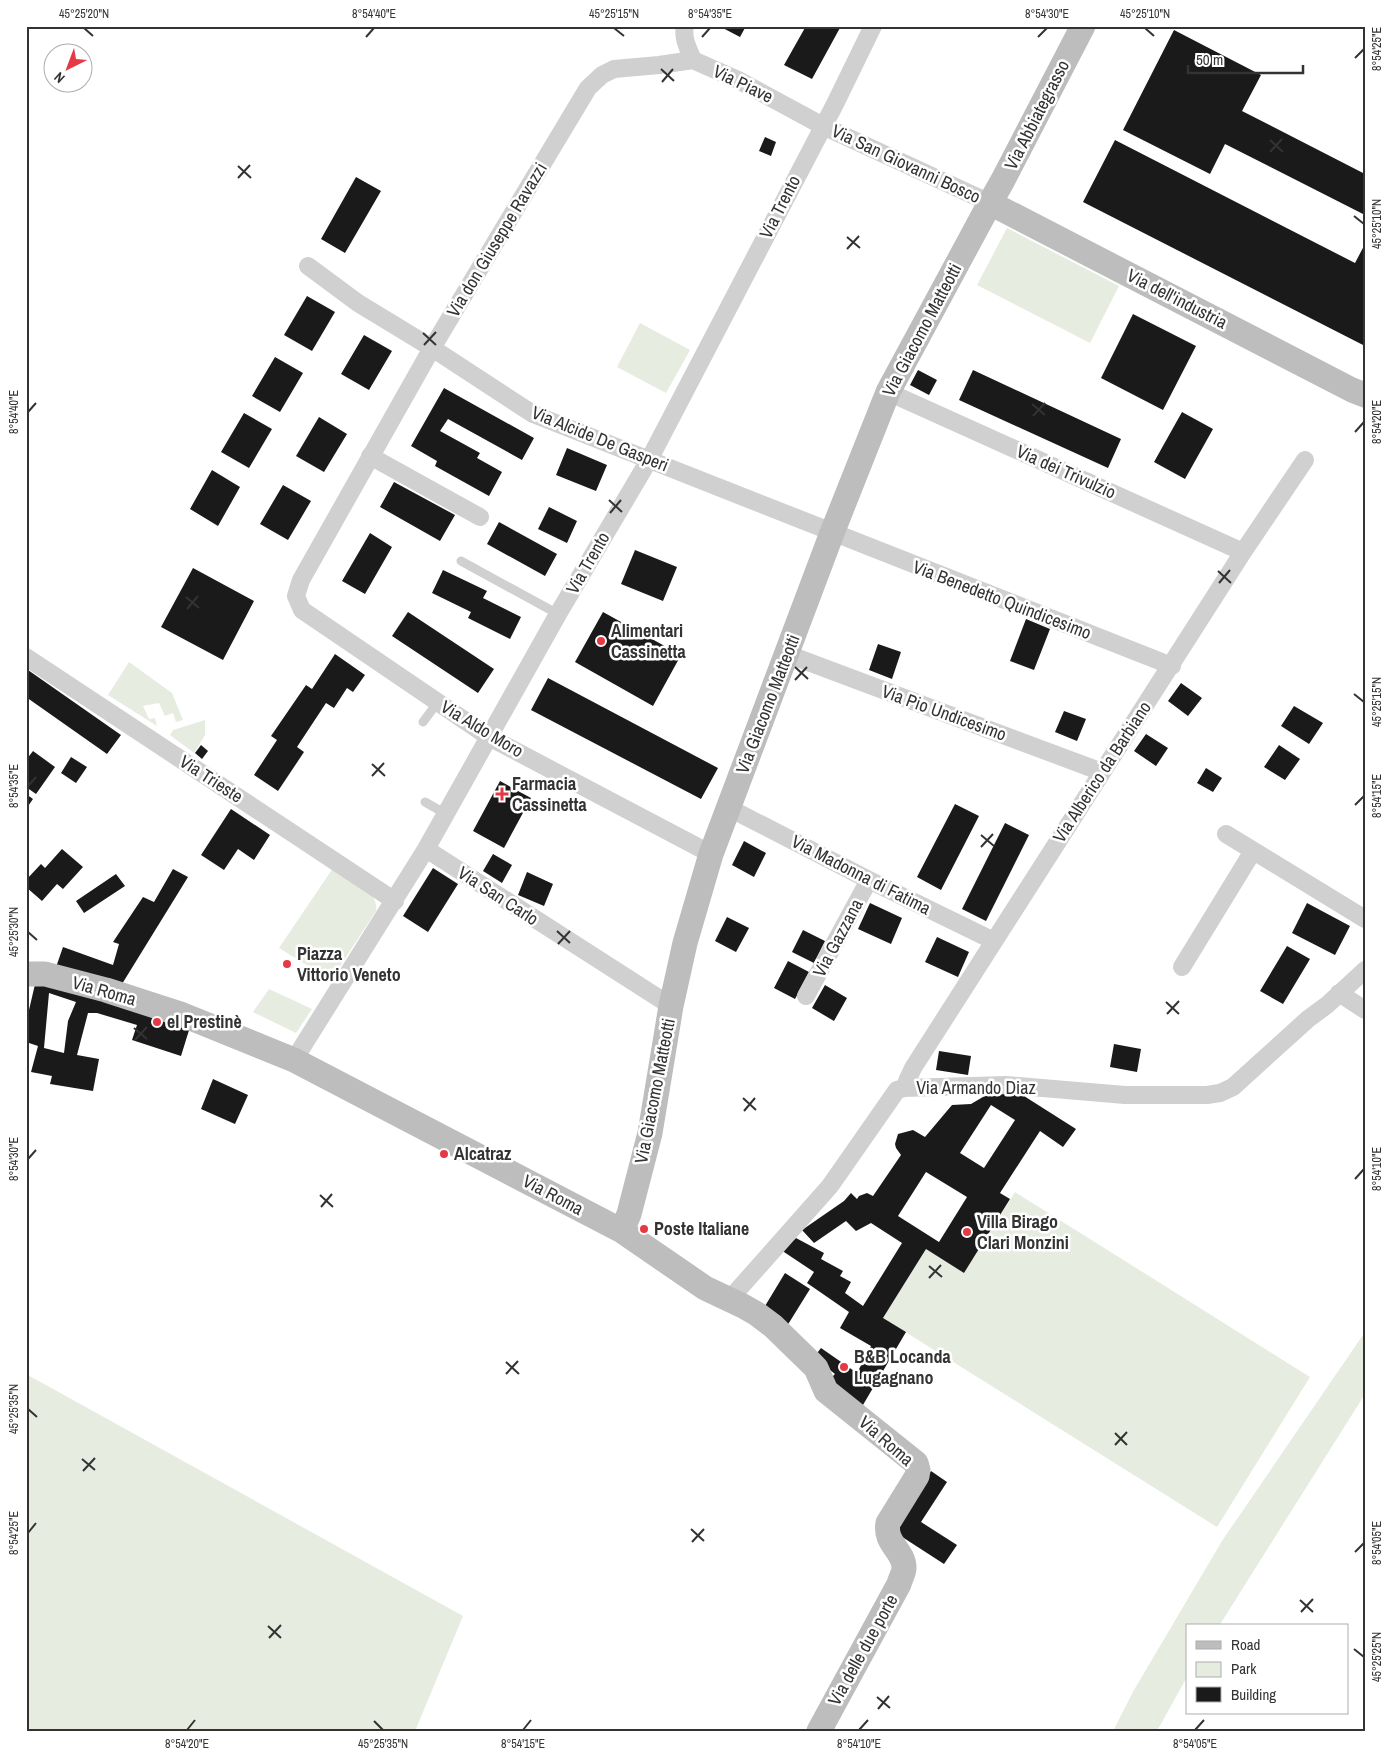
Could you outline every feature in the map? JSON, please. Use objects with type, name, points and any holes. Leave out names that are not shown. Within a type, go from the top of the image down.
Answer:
[{"type":"street","name":"Via Piave","points":[[684,26],[687,47],[693,60],[738,80],[823,126]]},
{"type":"street","name":"Via Trento","points":[[294,1060],[426,849],[558,614],[649,460],[873,26]]},
{"type":"street","name":"Via Abbiategrasso","points":[[990,202],[1004,180],[1083,26]]},
{"type":"street","name":"Via don Giuseppe Ravazzi","points":[[292,599],[370,456],[432,348],[588,88],[602,75],[614,69],[693,60]]},
{"type":"street","name":"Via San Giovanni Bosco","points":[[823,126],[990,202]]},
{"type":"street","name":"Via Giacomo Matteotti","points":[[622,1231],[629,1214],[650,1134],[671,1006],[685,943],[711,854],[832,533],[888,392],[990,202]]},
{"type":"street","name":"Via dell'industria","points":[[990,202],[1352,390],[1365,395]]},
{"type":"street","name":"Via Alcide De Gasperi","points":[[308,266],[358,303],[432,348],[533,414],[832,533]]},
{"type":"street","name":"Via dei Trivulzio","points":[[888,392],[1243,552]]},
{"type":"street","points":[[370,456],[480,517]]},
{"type":"street","name":"Via Alberico da Barbiano","points":[[906,1088],[913,1068],[1172,666],[1243,552],[1305,460]]},
{"type":"street","name":"Via Benedetto Quindicesimo","points":[[832,533],[1172,666]]},
{"type":"street","name":"Via Aldo Moro","points":[[292,599],[298,603],[302,610],[489,736],[711,854]]},
{"type":"street","name":"Via Pio Undicesimo","points":[[787,654],[1102,772]]},
{"type":"street","name":"Via Trieste","points":[[26,657],[395,901]]},
{"type":"street","name":"Via Madonna di Fatima","points":[[729,808],[869,880],[994,941]]},
{"type":"street","points":[[1226,834],[1365,919]]},
{"type":"street","name":"Via San Carlo","points":[[426,849],[671,1006]]},
{"type":"street","points":[[1182,967],[1253,851]]},
{"type":"street","name":"Via Gazzana","points":[[806,996],[869,880]]},
{"type":"street","points":[[1365,970],[1339,993],[1365,1010]]},
{"type":"street","name":"Via Roma","points":[[29,976],[45,974],[106,990],[183,1015],[294,1060],[622,1231],[705,1288],[750,1310],[773,1326],[816,1368],[826,1392],[916,1463],[917,1476],[888,1523],[887,1531],[889,1539],[899,1552],[904,1568]]},
{"type":"street","name":"Via Armando Diaz","points":[[729,1300],[830,1186],[897,1090],[906,1088],[1006,1085],[1124,1094],[1207,1095],[1220,1093],[1233,1087],[1308,1018],[1328,1005],[1339,993]]},
{"type":"street","name":"Via delle due porte","points":[[819,1731],[899,1584],[904,1568]]},
{"type":"lane","points":[[461,561],[558,614]]},
{"type":"lane","points":[[424,722],[438,702]]},
{"type":"lane","points":[[424,802],[446,814]]},
{"type":"green space","points":[[1007,228],[1119,286],[1090,343],[977,285]]},
{"type":"green space","points":[[640,323],[690,350],[666,393],[617,367]]},
{"type":"green space","points":[[129,662],[172,693],[183,720],[176,722],[173,713],[165,716],[159,703],[143,706],[149,719],[155,718],[157,726],[108,695]]},
{"type":"green space","points":[[205,720],[205,735],[194,753],[170,735],[173,730]]},
{"type":"green space","points":[[333,868],[362,885],[368,891],[376,904],[376,911],[331,980],[279,948]]},
{"type":"green space","points":[[269,989],[312,1009],[296,1033],[253,1012]]},
{"type":"green space","points":[[1015,1192],[1310,1377],[1217,1527],[883,1318],[926,1249],[964,1273]]},
{"type":"green space","points":[[1365,1332],[1365,1394],[1220,1624],[1186,1624],[1186,1679],[1157,1731],[1113,1731],[1134,1690],[1222,1541]]},
{"type":"green space","points":[[26,1374],[463,1616],[415,1731],[26,1731]]},
{"type":"building","points":[[719,26],[746,26],[740,37]]},
{"type":"building","points":[[806,26],[841,26],[812,79],[784,65]]},
{"type":"building","points":[[1174,30],[1261,75],[1242,111],[1365,174],[1365,215],[1225,144],[1210,174],[1123,130]]},
{"type":"building","points":[[765,137],[776,142],[771,156],[759,151]]},
{"type":"building","points":[[1115,140],[1355,263],[1365,244],[1365,346],[1083,202]]},
{"type":"building","points":[[356,177],[381,191],[345,253],[321,239]]},
{"type":"building","points":[[307,296],[335,312],[312,351],[284,335]]},
{"type":"building","points":[[1133,314],[1196,346],[1163,410],[1101,378]]},
{"type":"building","points":[[364,335],[392,351],[369,390],[341,374]]},
{"type":"building","points":[[275,357],[303,373],[280,412],[252,396]]},
{"type":"building","points":[[918,370],[937,380],[929,395],[910,385]]},
{"type":"building","points":[[973,370],[1121,439],[1108,468],[959,400]]},
{"type":"building","points":[[444,388],[534,438],[522,460],[448,419],[440,431],[480,453],[477,458],[502,472],[489,496],[435,466],[437,461],[411,446]]},
{"type":"building","points":[[1182,412],[1213,429],[1185,479],[1154,462]]},
{"type":"building","points":[[244,413],[272,429],[249,468],[221,452]]},
{"type":"building","points":[[319,417],[347,434],[324,472],[296,456]]},
{"type":"building","points":[[567,448],[607,465],[596,491],[556,475]]},
{"type":"building","points":[[212,470],[240,487],[218,526],[190,509]]},
{"type":"building","points":[[394,482],[455,515],[440,541],[380,507]]},
{"type":"building","points":[[283,485],[311,501],[288,540],[260,524]]},
{"type":"building","points":[[549,507],[577,521],[567,543],[538,529]]},
{"type":"building","points":[[499,522],[557,554],[545,576],[487,544]]},
{"type":"building","points":[[370,533],[392,547],[365,594],[342,581]]},
{"type":"building","points":[[635,550],[677,567],[663,601],[621,584]]},
{"type":"building","points":[[193,568],[254,601],[223,660],[161,627]]},
{"type":"building","points":[[443,570],[487,591],[483,598],[521,617],[510,639],[468,618],[471,612],[432,593]]},
{"type":"building","points":[[408,612],[494,669],[478,693],[392,636]]},
{"type":"building","points":[[603,612],[681,655],[653,706],[575,662]]},
{"type":"building","points":[[1026,619],[1050,629],[1034,670],[1010,661]]},
{"type":"building","points":[[878,644],[901,652],[892,679],[869,670]]},
{"type":"building","points":[[335,654],[365,675],[353,692],[347,688],[334,708],[326,703],[297,747],[304,752],[278,791],[254,775],[277,740],[271,736],[306,685],[312,689]]},
{"type":"building","points":[[28,670],[121,735],[107,754],[26,697],[26,672]]},
{"type":"building","points":[[548,678],[718,768],[701,799],[531,710]]},
{"type":"building","points":[[1181,683],[1202,698],[1188,716],[1168,701]]},
{"type":"building","points":[[1294,706],[1323,723],[1309,744],[1281,726]]},
{"type":"building","points":[[1064,711],[1086,719],[1077,741],[1055,732]]},
{"type":"building","points":[[1146,734],[1168,748],[1156,766],[1134,751]]},
{"type":"building","points":[[201,745],[208,751],[202,759],[195,753]]},
{"type":"building","points":[[1279,745],[1300,759],[1285,780],[1264,767]]},
{"type":"building","points":[[33,751],[55,767],[36,794],[26,787],[26,760]]},
{"type":"building","points":[[71,757],[87,767],[76,783],[61,773]]},
{"type":"building","points":[[1206,768],[1222,778],[1213,792],[1197,783]]},
{"type":"building","points":[[500,781],[531,798],[504,848],[473,831]]},
{"type":"building","points":[[26,794],[33,799],[26,809]]},
{"type":"building","points":[[955,804],[979,816],[941,890],[917,877]]},
{"type":"building","points":[[231,809],[270,835],[254,860],[238,849],[224,870],[201,855]]},
{"type":"building","points":[[1005,823],[1029,835],[986,921],[962,909]]},
{"type":"building","points":[[744,841],[766,853],[754,877],[732,865]]},
{"type":"building","points":[[62,849],[83,867],[63,889],[57,884],[42,901],[26,887],[26,880],[41,864],[45,868]]},
{"type":"building","points":[[493,854],[512,865],[502,883],[483,871]]},
{"type":"building","points":[[433,868],[458,884],[428,932],[403,916]]},
{"type":"building","points":[[173,869],[188,877],[122,984],[55,970],[63,947],[113,965],[119,944],[113,942],[143,897],[154,902]]},
{"type":"building","points":[[527,872],[553,884],[544,906],[518,895]]},
{"type":"building","points":[[116,874],[125,886],[84,913],[76,901]]},
{"type":"building","points":[[870,903],[902,918],[891,944],[858,929]]},
{"type":"building","points":[[1307,903],[1350,926],[1335,955],[1292,933]]},
{"type":"building","points":[[727,917],[749,928],[736,952],[715,941]]},
{"type":"building","points":[[803,930],[825,941],[814,963],[792,952]]},
{"type":"building","points":[[937,937],[969,952],[958,977],[925,962]]},
{"type":"building","points":[[1287,946],[1310,959],[1283,1004],[1260,991]]},
{"type":"building","points":[[788,961],[809,972],[795,999],[774,988]]},
{"type":"building","points":[[36,980],[190,1027],[181,1056],[132,1040],[137,1025],[97,1013],[88,1013],[77,1055],[99,1059],[93,1091],[50,1084],[52,1076],[31,1072],[38,1046],[26,1042],[29,1010]],"holes":[[[49,993],[76,1002],[68,1021],[64,1053],[44,1048]]]},
{"type":"building","points":[[825,985],[847,998],[834,1021],[812,1008]]},
{"type":"building","points":[[1114,1044],[1141,1049],[1137,1072],[1110,1067]]},
{"type":"building","points":[[939,1051],[971,1056],[968,1075],[936,1070]]},
{"type":"building","points":[[213,1079],[248,1095],[235,1124],[201,1109]]},
{"type":"building","points":[[1005,1092],[1024,1096],[1076,1129],[1063,1147],[1040,1131],[1000,1193],[1010,1199],[964,1273],[926,1249],[883,1318],[906,1332],[860,1410],[825,1384],[835,1374],[814,1357],[821,1348],[857,1373],[871,1346],[840,1328],[849,1312],[807,1283],[814,1272],[781,1250],[796,1238],[824,1253],[821,1259],[843,1271],[840,1276],[851,1282],[845,1293],[863,1306],[902,1243],[871,1223],[856,1231],[846,1221],[814,1243],[802,1230],[844,1201],[851,1193],[857,1199],[859,1196],[867,1193],[873,1196],[901,1155],[895,1144],[898,1134],[913,1130],[925,1137],[952,1105],[971,1104],[988,1094]],"holes":[[[991,1105],[1015,1120],[984,1168],[960,1153]],[[926,1172],[967,1197],[939,1242],[898,1216]]]},
{"type":"building","points":[[785,1273],[810,1289],[787,1326],[762,1311]]},
{"type":"building","points":[[931,1471],[947,1482],[921,1522],[957,1545],[944,1564],[893,1531]]},
{"type":"place","name":"Alimentari Cassinetta","points":[[601,641]]},
{"type":"place","name":"Farmacia Cassinetta","points":[[502,794]]},
{"type":"place","name":"Piazza Vittorio Veneto","points":[[287,964]]},
{"type":"place","name":"el Prestinè","points":[[157,1022]]},
{"type":"place","name":"Alcatraz","points":[[444,1154]]},
{"type":"place","name":"Poste Italiane","points":[[644,1229]]},
{"type":"place","name":"Villa Birago Clari Monzini","points":[[967,1232]]},
{"type":"place","name":"B&B Locanda Lugagnano","points":[[844,1367]]}]
